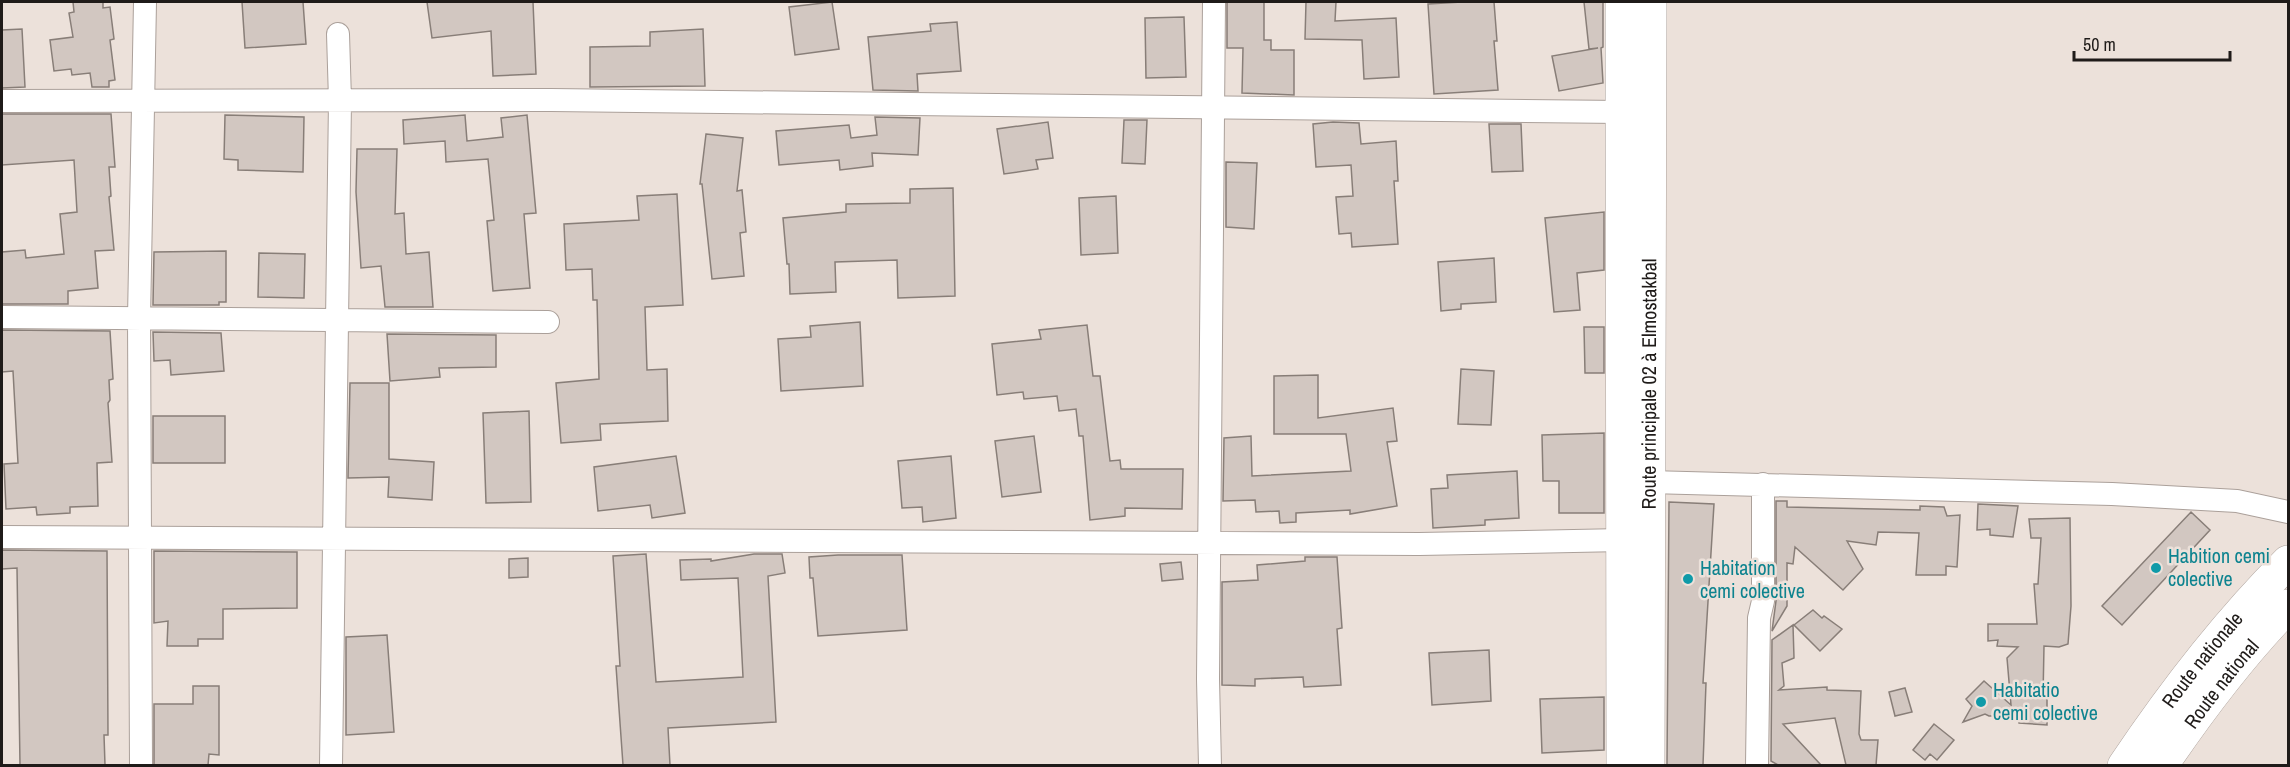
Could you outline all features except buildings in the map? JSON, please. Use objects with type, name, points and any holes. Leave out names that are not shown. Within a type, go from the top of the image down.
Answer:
[{"type":"main road","name":"Route principale 02 à Elmostakbal","points":[[1622,2],[1623,765]]},
{"type":"main road","name":"Route principale 02 à Elmostakbal","points":[[1648,765],[1650,2]]},
{"type":"main road","name":"Route nationale","points":[[2124,765],[2162,709],[2212,645],[2289,562]]},
{"type":"main road","name":"Route national","points":[[2161,765],[2233,669],[2289,606]]},
{"type":"street","points":[[141,765],[139,318],[145,2]]},
{"type":"street","points":[[1210,765],[1209,543],[1214,2]]},
{"type":"street","points":[[331,765],[340,100],[338,34]]},
{"type":"street","points":[[2,101],[551,100],[1622,112]]},
{"type":"street","points":[[2,317],[548,322]]},
{"type":"street","points":[[1649,482],[2112,494],[2237,501],[2289,512]]},
{"type":"street","points":[[1758,765],[1759,618],[1763,601],[1763,484]]},
{"type":"street","points":[[2,537],[1419,544],[1623,540]]},
{"type":"place","name":"Habition cemi colective","points":[[2156,568]]},
{"type":"place","name":"Habitation cemi colective","points":[[1688,579]]},
{"type":"place","name":"Habitatio cemi colective","points":[[1981,702]]}]
